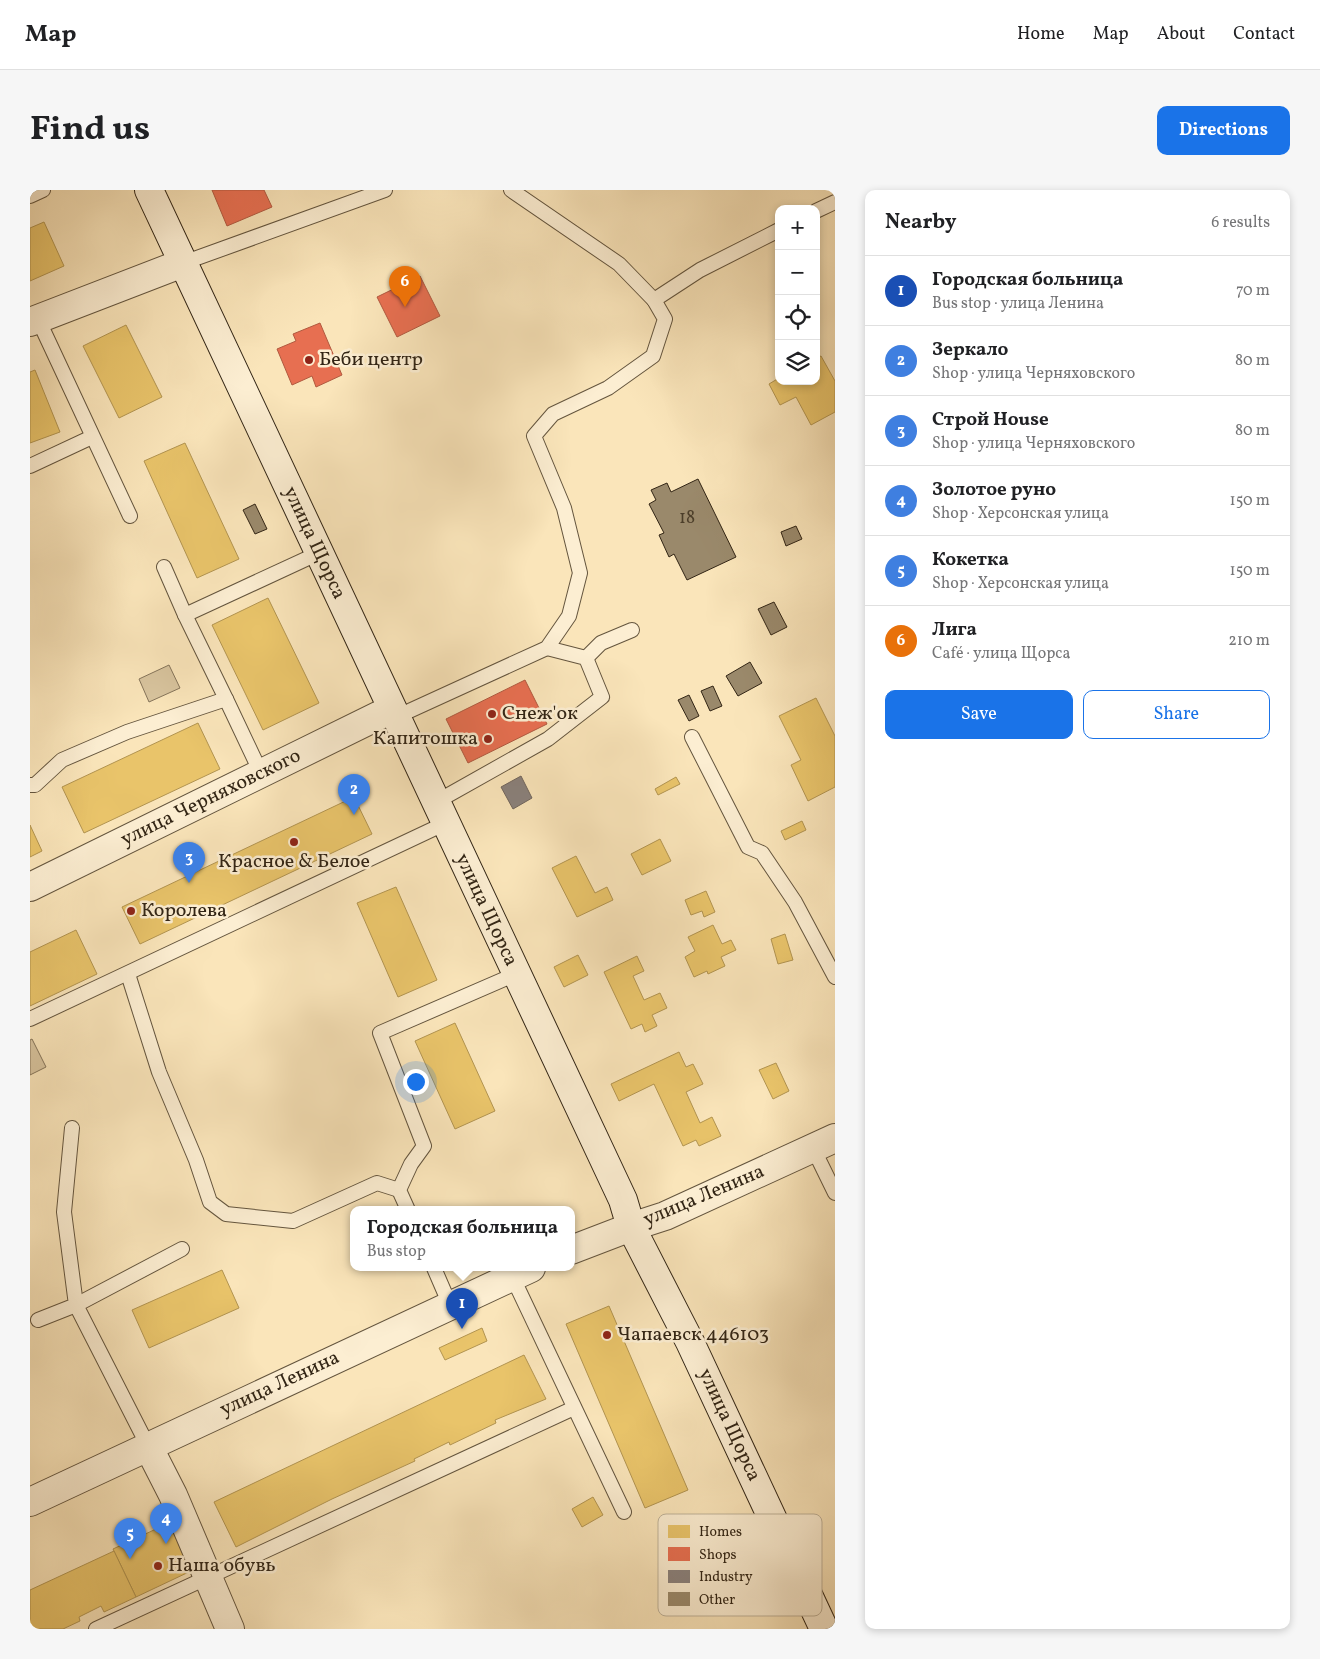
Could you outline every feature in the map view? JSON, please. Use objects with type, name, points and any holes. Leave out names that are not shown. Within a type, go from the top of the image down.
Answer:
[{"type":"street","name":"улица Щорса","points":[[149,190],[623,1200],[631,1227],[690,1342],[770,1514]]},
{"type":"street","points":[[34,321],[183,262]]},
{"type":"street","name":"улица Черняховского","points":[[30,886],[261,773],[394,713]]},
{"type":"street","name":"улица Ленина","points":[[575,1248],[665,1216],[824,1143]]},
{"type":"street","name":"улица Ленина","points":[[30,1502],[521,1272]]},
{"type":"street","points":[[148,1446],[173,1495],[206,1577],[230,1629]]},
{"type":"street","name":"улица Щорса","points":[[818,1616],[824,1629]]},
{"type":"lane","points":[[30,196],[43,190]]},
{"type":"lane","points":[[183,262],[385,190]]},
{"type":"lane","points":[[394,713],[547,648],[569,616],[580,573],[564,508],[534,436],[553,414],[608,388],[653,356],[665,319],[654,300],[618,264],[511,190]]},
{"type":"lane","points":[[820,209],[835,202]]},
{"type":"lane","points":[[654,300],[700,270],[775,232]]},
{"type":"lane","points":[[34,321],[130,516]]},
{"type":"lane","points":[[30,466],[92,437]]},
{"type":"lane","points":[[185,615],[319,553]]},
{"type":"lane","points":[[164,567],[261,773]]},
{"type":"lane","points":[[586,658],[602,643],[632,630]]},
{"type":"lane","points":[[547,648],[586,658]]},
{"type":"lane","points":[[30,1019],[128,974],[441,813],[548,739],[602,697],[586,658]]},
{"type":"lane","points":[[30,785],[35,785],[62,760],[127,732],[226,699]]},
{"type":"lane","points":[[692,737],[748,847],[762,854],[795,902],[835,977]]},
{"type":"lane","points":[[128,974],[159,1072],[196,1160],[210,1202],[226,1214],[293,1221],[377,1183],[399,1190],[406,1206]]},
{"type":"lane","points":[[399,1190],[412,1164],[424,1146],[380,1033],[516,974]]},
{"type":"lane","points":[[72,1128],[64,1212],[76,1305],[148,1446]]},
{"type":"lane","points":[[824,1143],[835,1193]]},
{"type":"lane","points":[[38,1320],[76,1305],[182,1249]]},
{"type":"lane","points":[[435,1271],[450,1305]]},
{"type":"lane","points":[[521,1272],[574,1408],[624,1512]]},
{"type":"lane","points":[[102,1628],[206,1577],[247,1561],[574,1408]]},
{"type":"shaded area","points":[[169,665],[180,688],[149,702],[139,679]]},
{"type":"shaded area","points":[[32,1039],[46,1067],[30,1075],[30,1040]]},
{"type":"building: Homes","points":[[44,222],[64,266],[30,281],[30,228]]},
{"type":"building: Homes","points":[[126,325],[162,397],[119,418],[83,346]]},
{"type":"building: Homes","points":[[820,356],[835,381],[835,412],[811,425],[796,397],[780,405],[769,384],[775,380],[775,385],[820,385]]},
{"type":"building: Homes","points":[[35,370],[60,432],[30,443],[30,372]]},
{"type":"building: Homes","points":[[185,443],[239,559],[197,578],[144,461]]},
{"type":"building: Homes","points":[[268,598],[319,703],[263,730],[212,625]]},
{"type":"building: Homes","points":[[816,698],[835,736],[835,787],[808,801],[791,765],[801,760],[779,716]]},
{"type":"building: Homes","points":[[198,723],[220,769],[84,833],[62,787]]},
{"type":"building: Homes","points":[[676,777],[680,784],[658,795],[655,789]]},
{"type":"building: Homes","points":[[354,797],[372,834],[140,944],[122,907]]},
{"type":"building: Homes","points":[[802,821],[806,830],[785,840],[781,831]]},
{"type":"building: Homes","points":[[30,825],[42,851],[30,857]]},
{"type":"building: Homes","points":[[660,839],[671,861],[642,875],[631,854]]},
{"type":"building: Homes","points":[[576,856],[595,893],[607,887],[613,900],[577,917],[552,868]]},
{"type":"building: Homes","points":[[396,887],[437,980],[398,997],[357,903]]},
{"type":"building: Homes","points":[[706,891],[715,912],[704,917],[702,911],[691,915],[685,900]]},
{"type":"building: Homes","points":[[713,925],[722,944],[731,940],[736,950],[721,957],[725,966],[708,974],[707,971],[694,977],[685,957],[695,951],[688,937]]},
{"type":"building: Homes","points":[[76,930],[97,974],[30,1006],[30,952]]},
{"type":"building: Homes","points":[[785,934],[793,960],[778,964],[771,939]]},
{"type":"building: Homes","points":[[578,955],[588,975],[564,987],[554,967]]},
{"type":"building: Homes","points":[[637,956],[644,971],[633,976],[644,1000],[660,993],[667,1008],[652,1015],[657,1026],[645,1032],[642,1024],[631,1029],[604,972]]},
{"type":"building: Homes","points":[[455,1023],[495,1111],[455,1129],[415,1041]]},
{"type":"building: Homes","points":[[679,1052],[686,1067],[693,1064],[703,1084],[686,1092],[700,1123],[712,1117],[721,1136],[699,1146],[696,1140],[683,1146],[654,1084],[619,1101],[611,1084]]},
{"type":"building: Homes","points":[[776,1063],[789,1091],[773,1099],[759,1070]]},
{"type":"building: Homes","points":[[222,1270],[239,1308],[149,1348],[132,1310]]},
{"type":"building: Homes","points":[[609,1306],[688,1490],[645,1508],[566,1324]]},
{"type":"building: Homes","points":[[482,1328],[487,1341],[445,1360],[439,1348]]},
{"type":"building: Homes","points":[[524,1355],[546,1399],[495,1420],[496,1423],[450,1445],[449,1442],[414,1459],[415,1461],[332,1499],[236,1547],[214,1502]]},
{"type":"building: Homes","points":[[593,1497],[603,1515],[582,1527],[572,1509]]},
{"type":"building: Homes","points":[[169,1523],[191,1571],[136,1597],[113,1549]]},
{"type":"building: Homes","points":[[114,1551],[136,1597],[104,1612],[101,1606],[79,1617],[80,1621],[63,1629],[30,1629],[30,1590]]},
{"type":"building: Shops","points":[[212,190],[264,190],[272,207],[227,226]]},
{"type":"building: Shops","points":[[420,276],[440,316],[397,337],[377,297]]},
{"type":"building: Shops","points":[[320,323],[342,375],[316,387],[312,376],[292,385],[277,349],[296,341],[293,334]]},
{"type":"building: Shops","points":[[525,680],[547,724],[468,763],[446,719]]},
{"type":"building: Industry","points":[[521,776],[532,798],[513,809],[501,787]]},
{"type":"building: Other","points":[[698,479],[736,557],[687,580],[674,554],[669,557],[659,535],[664,533],[649,504],[656,500],[651,490],[667,483],[671,492]]},
{"type":"building: Other","points":[[255,504],[267,529],[255,534],[243,510]]},
{"type":"building: Other","points":[[796,526],[802,539],[786,546],[781,532]]},
{"type":"building: Other","points":[[774,602],[787,627],[771,635],[758,609]]},
{"type":"building: Other","points":[[750,662],[762,683],[738,696],[726,676]]},
{"type":"building: Other","points":[[713,686],[722,706],[710,711],[701,691]]},
{"type":"building: Other","points":[[689,695],[699,716],[689,721],[678,700]]},
{"type":"place","name":"Лига","points":[[405,307]]},
{"type":"place","name":"Беби центр","points":[[309,360]]},
{"type":"place","name":"Снеж'ок","points":[[492,714]]},
{"type":"place","name":"Капитошка","points":[[488,739]]},
{"type":"place","name":"Зеркало","points":[[354,815]]},
{"type":"place","name":"Красное & Белое","points":[[294,842]]},
{"type":"place","name":"Строй House","points":[[189,883]]},
{"type":"place","name":"Королева","points":[[131,911]]},
{"type":"place","name":"Городская больница","points":[[462,1329]]},
{"type":"place","name":"Чапаевск 446103","points":[[607,1335]]},
{"type":"place","name":"Золотое руно","points":[[166,1544]]},
{"type":"place","name":"Кокетка","points":[[130,1559]]},
{"type":"place","name":"Наша обувь","points":[[158,1566]]}]
